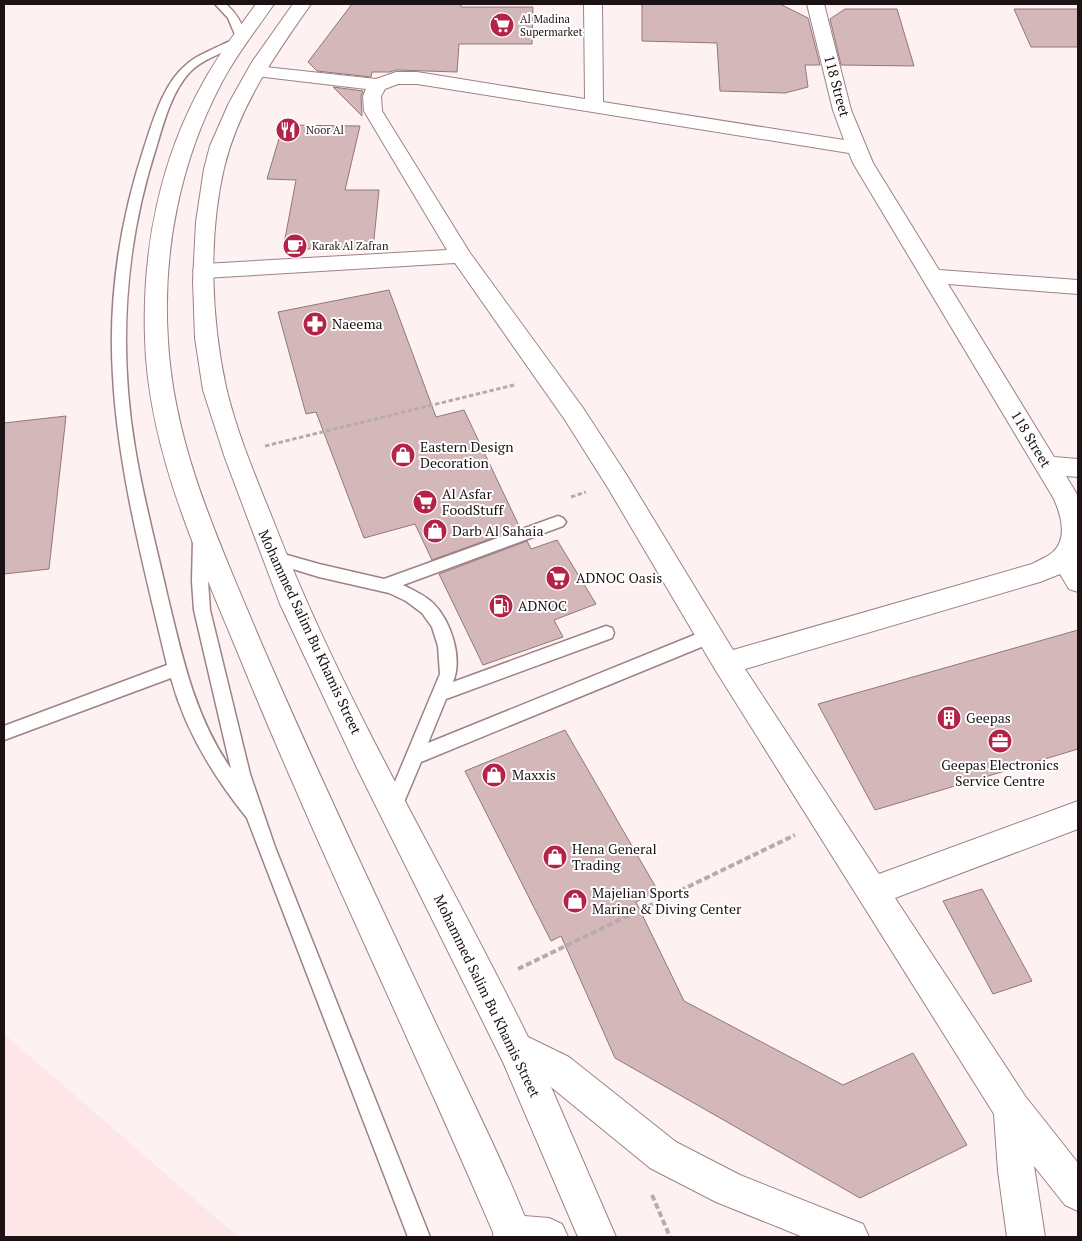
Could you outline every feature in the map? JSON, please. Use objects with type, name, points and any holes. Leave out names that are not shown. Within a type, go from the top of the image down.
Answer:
[{"type":"street","points":[[265,4],[238,39],[215,76],[194,119],[175,168],[162,222],[156,279],[156,342],[163,398],[183,476],[201,531],[267,692],[513,1235],[549,1237]]},
{"type":"street","name":"Mohammed Salim Bu Khamis Street","points":[[302,4],[256,71],[229,120],[214,169],[204,271],[206,329],[215,390],[235,453],[273,557],[325,670],[515,1048],[597,1237]]},
{"type":"street","points":[[593,4],[594,106]]},
{"type":"street","name":"118 Street","points":[[726,663],[1040,572],[1064,558],[1077,538],[1076,514],[933,276],[875,185],[856,148],[842,110],[816,4]]},
{"type":"street","points":[[256,71],[378,85],[396,78],[417,78],[856,148]]},
{"type":"street","points":[[378,85],[372,96],[373,111],[461,256],[548,376],[618,481],[726,663],[1012,1110],[1078,1192]]},
{"type":"street","points":[[204,271],[461,256]]},
{"type":"street","points":[[933,276],[1078,287]]},
{"type":"street","points":[[1047,465],[1078,468]]},
{"type":"street","points":[[1064,558],[1078,582]]},
{"type":"street","points":[[872,892],[1078,815]]},
{"type":"street","points":[[515,1048],[557,1069],[586,1095],[663,1155],[729,1189],[850,1237]]},
{"type":"street","points":[[1012,1110],[1016,1171],[1026,1237]]},
{"type":"lane","points":[[220,4],[230,12],[238,23],[238,39],[186,70],[176,84],[152,141],[138,189],[123,261],[118,330],[122,406],[135,489],[178,668],[193,717],[210,751],[230,783],[254,813]]},
{"type":"lane","points":[[388,584],[558,522]]},
{"type":"lane","points":[[201,531],[200,581],[202,610],[231,737],[254,813],[419,1237]]},
{"type":"lane","points":[[273,557],[320,571],[388,584],[407,592],[423,604],[436,619],[444,636],[449,655],[448,674],[394,808]]},
{"type":"lane","points":[[441,694],[606,632]]},
{"type":"lane","points":[[413,757],[710,636]]},
{"type":"lane","points":[[4,733],[178,668]]},
{"type":"path","points":[[235,453],[548,376]]},
{"type":"path","points":[[483,986],[826,820]]},
{"type":"shaded area","points":[[4,1034],[238,1237],[4,1237]]},
{"type":"building","points":[[352,4],[461,4],[461,7],[533,7],[532,44],[459,44],[457,72],[396,70],[372,72],[371,77],[317,71],[308,62]]},
{"type":"building","points":[[642,4],[780,4],[808,18],[820,65],[805,65],[808,87],[785,93],[720,91],[717,43],[642,41]]},
{"type":"building","points":[[845,9],[897,9],[914,66],[841,65],[830,19]]},
{"type":"building","points":[[1014,9],[1078,9],[1078,47],[1031,47]]},
{"type":"building","points":[[333,87],[363,91],[361,96],[362,116]]},
{"type":"building","points":[[283,125],[360,126],[345,190],[379,190],[373,249],[283,249],[296,180],[267,179]]},
{"type":"building","points":[[389,290],[436,417],[464,410],[520,528],[432,560],[415,524],[364,538],[316,412],[306,414],[278,312]]},
{"type":"building","points":[[66,416],[49,569],[4,574],[4,423]]},
{"type":"building","name":"ADNOC","points":[[557,540],[596,604],[554,620],[563,637],[483,665],[439,574],[527,541],[531,549]]},
{"type":"building","name":"Geepas","points":[[1078,630],[1078,749],[875,810],[818,704]]},
{"type":"building","points":[[565,730],[658,891],[636,902],[684,1001],[843,1085],[913,1053],[967,1145],[860,1198],[615,1058],[561,936],[551,941],[465,771]]},
{"type":"building","points":[[982,889],[1032,981],[993,994],[943,901]]},
{"type":"place","name":"Al Madina Supermarket","points":[[502,25]]},
{"type":"place","name":"Noor Al","points":[[288,130]]},
{"type":"place","name":"Karak Al Zafran","points":[[295,246]]},
{"type":"place","name":"Naeema","points":[[315,324]]},
{"type":"place","name":"Eastern Design Decoration","points":[[403,455]]},
{"type":"place","name":"Al Asfar FoodStuff","points":[[425,502]]},
{"type":"place","name":"Darb Al Sahaia","points":[[435,531]]},
{"type":"place","name":"ADNOC Oasis","points":[[558,578]]},
{"type":"place","name":"ADNOC","points":[[501,606]]},
{"type":"place","name":"Geepas","points":[[949,718]]},
{"type":"place","name":"Geepas Electronics Service Centre","points":[[1000,741]]},
{"type":"place","name":"Maxxis","points":[[494,775]]},
{"type":"place","name":"Hena General Trading","points":[[555,857]]},
{"type":"place","name":"Majelian Sports Marine & Diving Center","points":[[575,901]]}]
